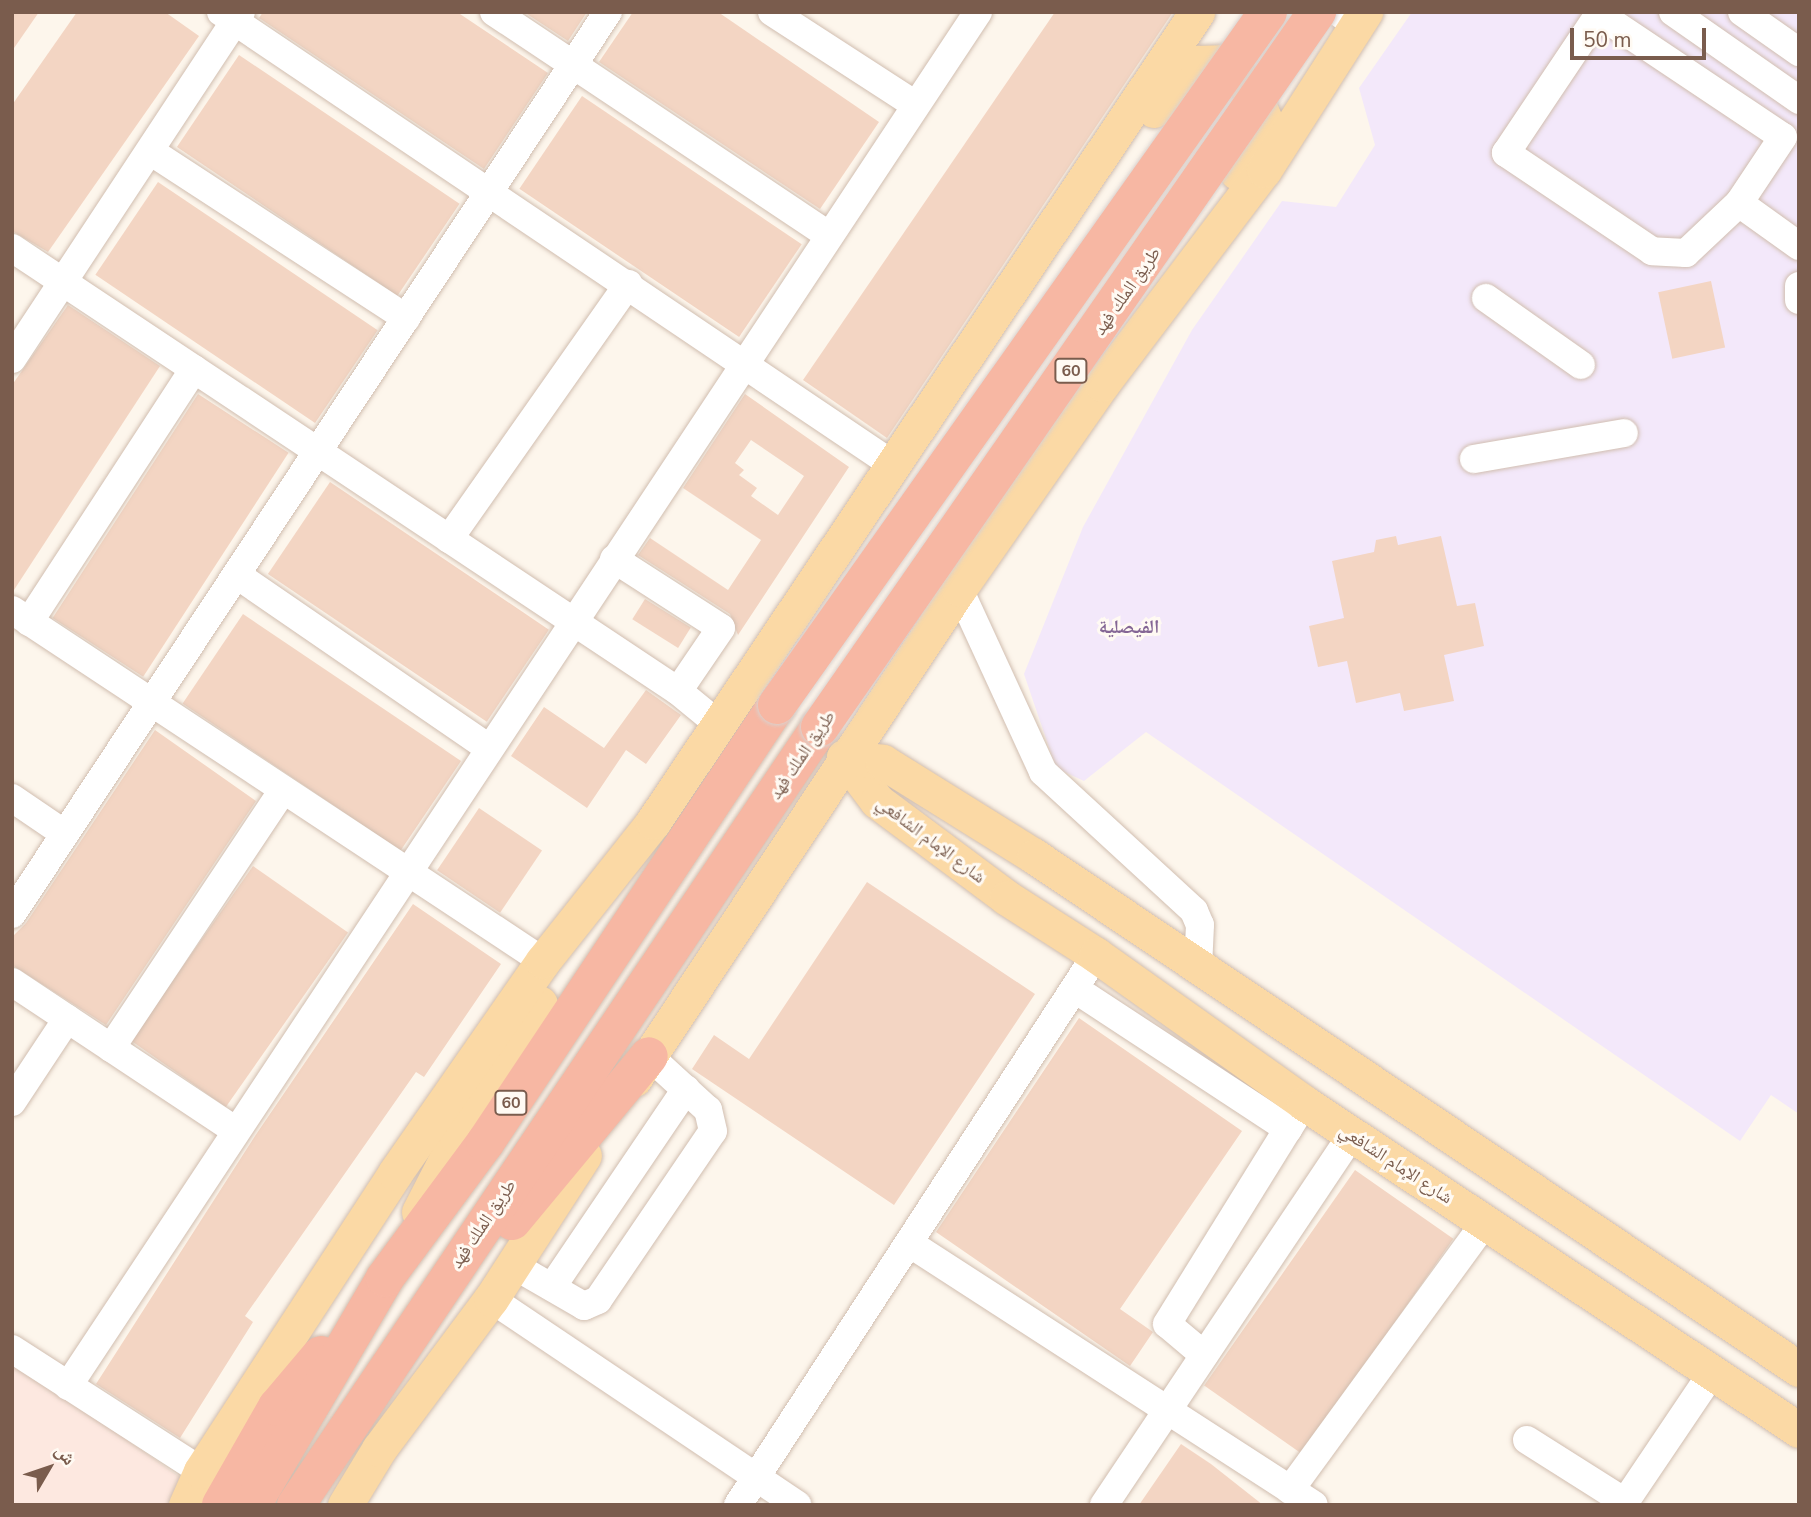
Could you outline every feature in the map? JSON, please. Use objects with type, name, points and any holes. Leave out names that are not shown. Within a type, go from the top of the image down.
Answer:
[{"type":"highway","name":"60","points":[[252,1505],[385,1278],[485,1143],[777,705],[1268,12]]},
{"type":"highway","name":"طريق الملك فهد","points":[[296,1505],[820,727],[1317,12]]},
{"type":"highway","points":[[362,1404],[649,1056]]},
{"type":"highway","points":[[221,1505],[277,1406],[385,1278]]},
{"type":"main road","points":[[385,1278],[457,1138],[653,822],[1197,12]]},
{"type":"main road","points":[[345,1505],[379,1449],[491,1299],[844,757],[959,589],[1102,384],[1264,170],[1347,15]]},
{"type":"main road","points":[[964,356],[1177,80],[1197,63],[1222,62],[1253,91],[1264,118],[1257,141],[1102,384]]},
{"type":"main road","name":"شارع الإمام الشافعي","points":[[844,757],[883,762],[1034,856],[1799,1369]]},
{"type":"main road","name":"شارع الإمام الشافعي","points":[[844,757],[877,801],[1007,898],[1096,955],[1296,1116],[1352,1135],[1799,1430]]},
{"type":"main road","points":[[186,1505],[201,1471],[395,1173],[543,961],[653,822]]},
{"type":"main road","points":[[1007,898],[1034,856]]},
{"type":"street","points":[[494,12],[829,235]]},
{"type":"street","points":[[12,914],[608,12]]},
{"type":"street","points":[[68,1386],[978,12]]},
{"type":"street","points":[[1742,12],[1799,52]]},
{"type":"street","points":[[776,13],[916,106]]},
{"type":"street","points":[[1599,14],[1783,137],[1738,203],[1686,253],[1652,251],[1506,153],[1599,14]]},
{"type":"street","points":[[12,359],[150,151],[233,15],[745,361],[893,465]]},
{"type":"street","points":[[1667,60],[1683,19],[1799,100]]},
{"type":"street","points":[[150,151],[406,318]]},
{"type":"street","points":[[1738,203],[1799,246]]},
{"type":"street","points":[[12,248],[678,691],[717,723]]},
{"type":"street","points":[[449,539],[628,284]]},
{"type":"street","points":[[1799,286],[1799,300]]},
{"type":"street","points":[[1486,299],[1581,365]]},
{"type":"street","points":[[194,369],[21,616],[543,961]]},
{"type":"street","points":[[1474,459],[1624,433]]},
{"type":"street","points":[[614,559],[721,628],[678,691]]},
{"type":"street","points":[[237,575],[489,748]]},
{"type":"street","points":[[959,589],[1043,772],[1194,911],[1200,925],[1198,968]]},
{"type":"street","points":[[111,1048],[283,790]]},
{"type":"street","points":[[12,798],[65,834]]},
{"type":"street","points":[[738,1505],[1096,955]]},
{"type":"street","points":[[12,982],[236,1131]]},
{"type":"street","points":[[1075,989],[1296,1116],[1167,1324],[1204,1355]]},
{"type":"street","points":[[12,1101],[67,1018]]},
{"type":"street","points":[[513,1265],[584,1306],[598,1300],[713,1131],[714,1119],[649,1056]]},
{"type":"street","points":[[552,1287],[686,1089]]},
{"type":"street","points":[[1104,1505],[1352,1135]]},
{"type":"street","points":[[909,1242],[1302,1497],[1485,1223]]},
{"type":"street","points":[[491,1299],[797,1505]]},
{"type":"street","points":[[12,1349],[201,1471]]},
{"type":"street","points":[[1527,1440],[1624,1503],[1712,1373]]},
{"type":"shaded area","points":[[1412,12],[1799,12],[1799,1114],[1771,1095],[1740,1141],[1146,732],[1084,781],[1056,768],[1024,674],[1083,527],[1192,330],[1282,201],[1336,207],[1375,145],[1359,88]]},
{"type":"shaded area","points":[[12,1359],[184,1480],[173,1505],[12,1505]]},
{"type":"building","points":[[12,12],[39,12],[12,51]]},
{"type":"building","points":[[77,12],[165,12],[199,36],[48,252],[12,231],[12,105]]},
{"type":"building","points":[[263,12],[457,12],[548,73],[484,169],[259,18]]},
{"type":"building","points":[[524,12],[587,12],[568,41]]},
{"type":"building","points":[[633,12],[718,12],[879,122],[820,209],[599,62]]},
{"type":"building","points":[[1055,12],[1173,12],[887,438],[803,380]]},
{"type":"building","points":[[239,55],[460,204],[397,296],[177,147]]},
{"type":"building","points":[[582,96],[802,244],[739,337],[519,189]]},
{"type":"building","points":[[158,182],[378,330],[315,423],[95,275]]},
{"type":"building","points":[[1711,281],[1725,348],[1672,359],[1658,292]]},
{"type":"building","points":[[68,305],[160,366],[12,593],[12,385]]},
{"type":"building","points":[[198,394],[289,453],[143,677],[53,618]]},
{"type":"building","points":[[745,394],[849,467],[738,635],[730,614],[638,555],[650,538],[728,590],[761,540],[683,488]],"holes":[[[751,440],[804,476],[778,515],[751,496],[757,488],[739,475],[744,470],[735,463]]]},
{"type":"building","points":[[330,482],[549,630],[487,722],[268,574]]},
{"type":"building","points":[[1396,536],[1398,545],[1441,536],[1457,606],[1475,603],[1484,646],[1444,655],[1454,701],[1404,711],[1400,693],[1356,703],[1347,661],[1318,667],[1309,626],[1344,618],[1332,561],[1374,552],[1376,540]]},
{"type":"building","points":[[645,599],[691,628],[678,648],[632,619]]},
{"type":"building","points":[[243,614],[461,761],[401,851],[183,704]]},
{"type":"building","points":[[646,690],[681,715],[646,764],[626,750],[587,808],[511,756],[544,707],[604,748]]},
{"type":"building","points":[[155,730],[256,801],[106,1025],[12,965],[12,937],[26,923]]},
{"type":"building","points":[[479,808],[542,850],[500,913],[437,870]]},
{"type":"building","points":[[253,866],[348,933],[226,1107],[131,1040]]},
{"type":"building","points":[[867,882],[1035,994],[894,1205],[692,1069],[714,1035],[749,1059]]},
{"type":"building","points":[[413,904],[501,964],[424,1077],[416,1072],[245,1316],[253,1322],[180,1438],[96,1384],[255,1136]]},
{"type":"building","points":[[1079,1018],[1242,1131],[1120,1309],[1153,1332],[1130,1366],[936,1232]]},
{"type":"building","points":[[1355,1170],[1453,1239],[1302,1454],[1204,1385]]},
{"type":"building","points":[[1181,1444],[1211,1464],[1263,1505],[1139,1505]]},
{"type":"district","name":"الفيصلية","points":[[1129,628]]}]
